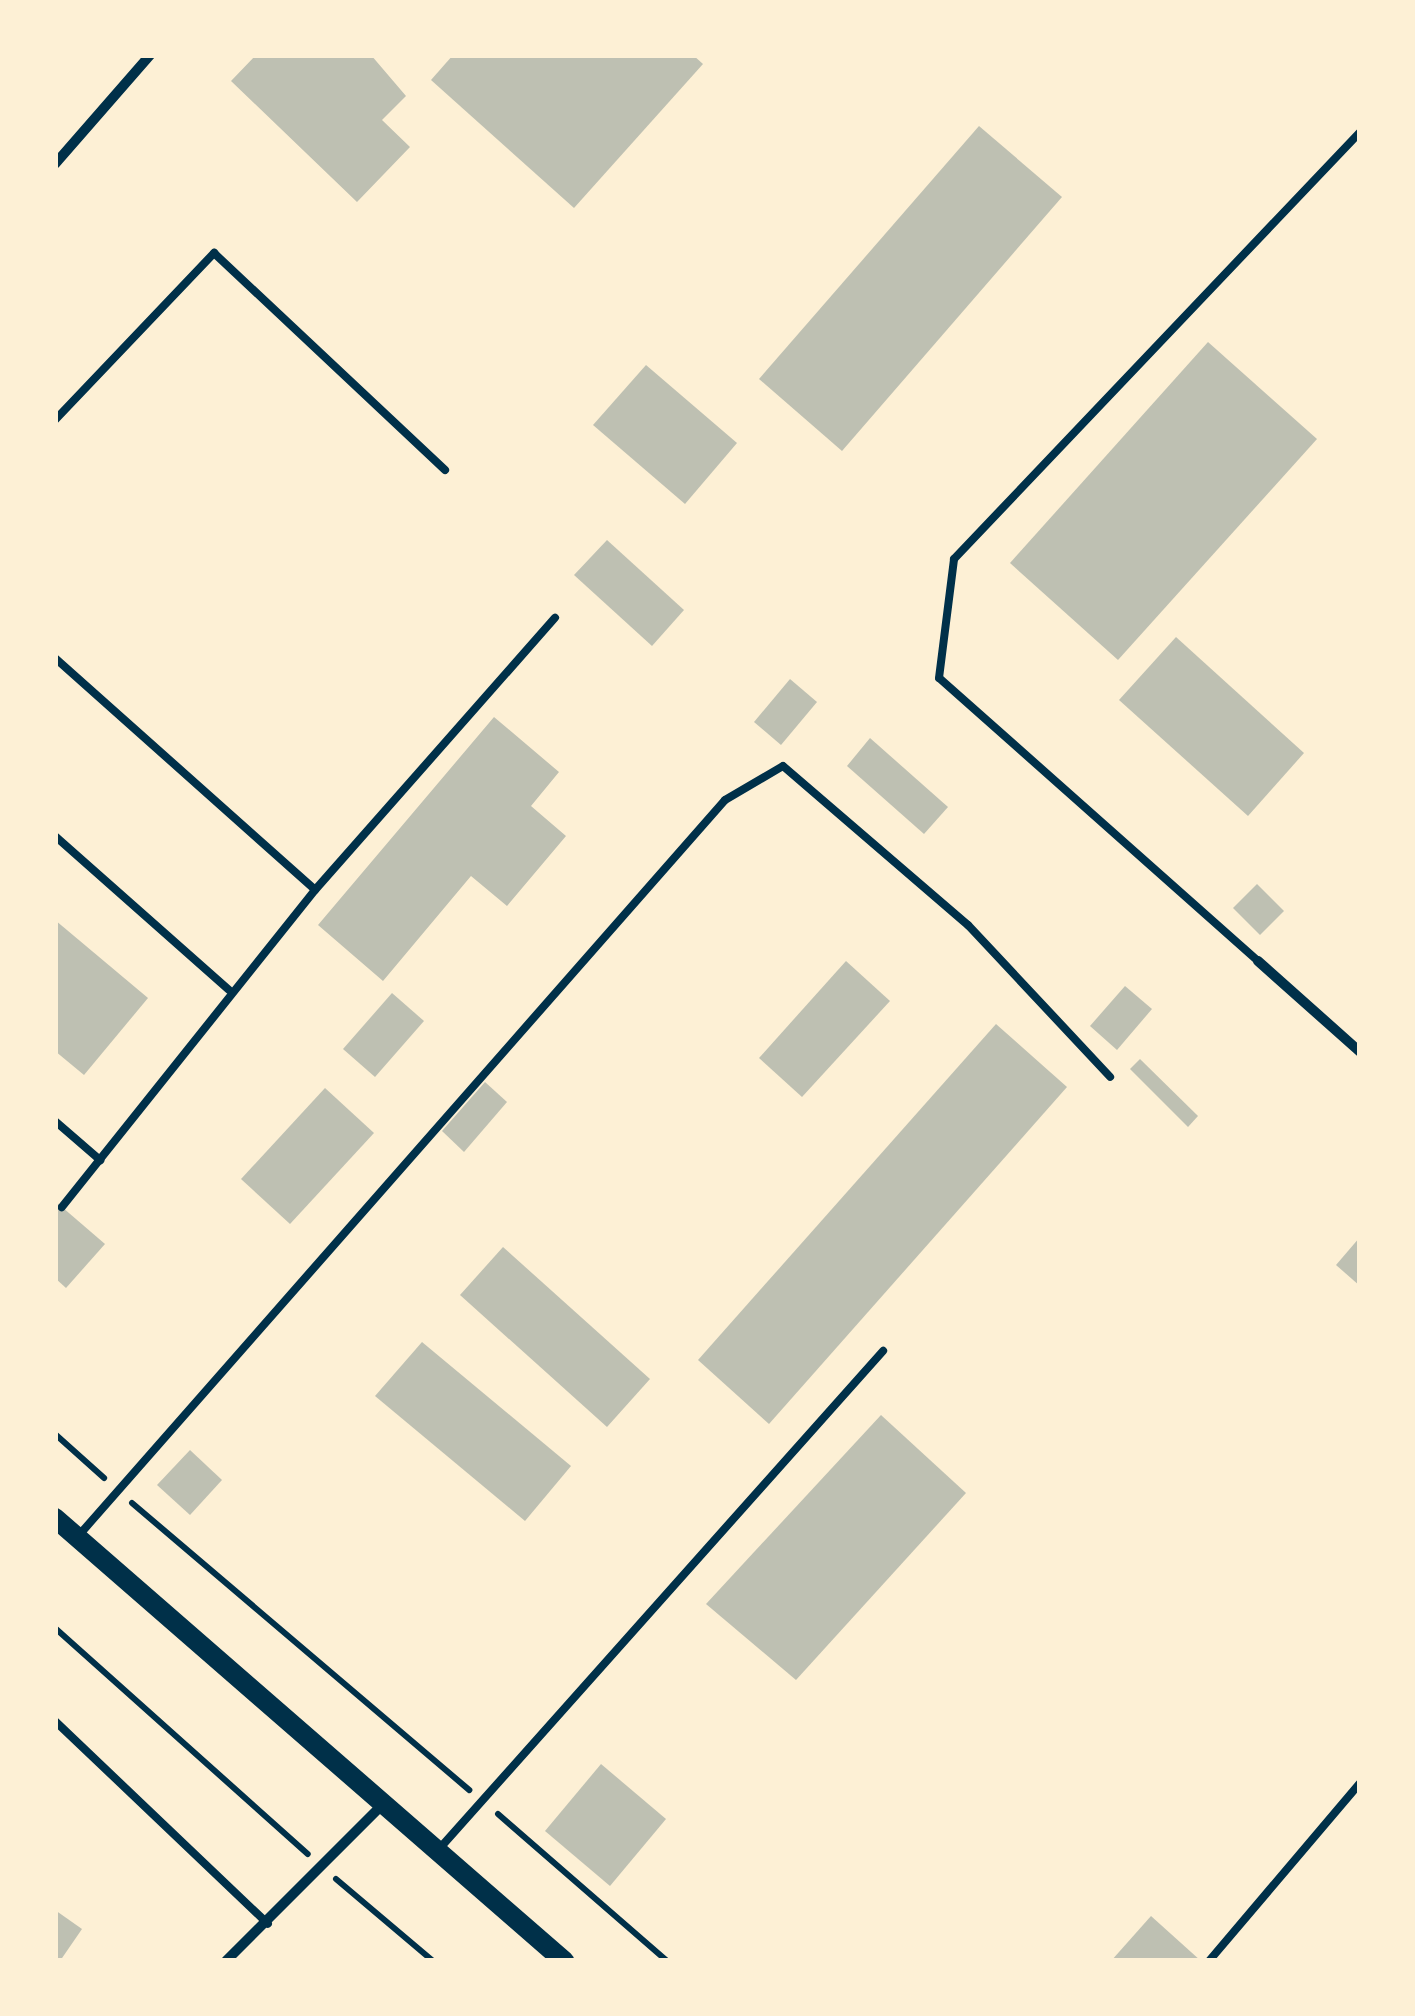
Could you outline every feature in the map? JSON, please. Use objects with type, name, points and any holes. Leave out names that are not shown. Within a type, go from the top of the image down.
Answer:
[{"type":"main road","points":[[55,1518],[564,1961]]},
{"type":"street","points":[[55,164],[150,55]]},
{"type":"street","points":[[1258,962],[1360,1052]]},
{"type":"street","points":[[226,1961],[324,1868],[382,1804]]},
{"type":"lane","points":[[1258,962],[939,678],[954,558],[1360,132]]},
{"type":"lane","points":[[55,420],[214,252],[445,470]]},
{"type":"lane","points":[[62,1206],[229,990],[555,618]]},
{"type":"lane","points":[[55,658],[315,890]]},
{"type":"lane","points":[[77,1537],[724,800],[782,766],[968,925],[1110,1077]]},
{"type":"lane","points":[[55,836],[229,990]]},
{"type":"lane","points":[[55,1121],[100,1160]]},
{"type":"lane","points":[[438,1851],[883,1351]]},
{"type":"lane","points":[[55,1721],[268,1924]]},
{"type":"lane","points":[[1210,1961],[1360,1783]]},
{"type":"path","points":[[55,1434],[667,1961]]},
{"type":"path","points":[[55,1628],[434,1961]]},
{"type":"building","points":[[256,55],[371,55],[406,96],[382,120],[410,147],[357,202],[231,81]]},
{"type":"building","points":[[453,55],[693,55],[703,64],[574,208],[431,80]]},
{"type":"building","points":[[979,126],[1062,197],[842,451],[759,379]]},
{"type":"building","points":[[1208,342],[1317,439],[1118,660],[1010,563]]},
{"type":"building","points":[[646,365],[737,443],[685,504],[593,425]]},
{"type":"building","points":[[607,540],[684,610],[652,646],[574,575]]},
{"type":"building","points":[[1176,637],[1304,753],[1248,816],[1119,700]]},
{"type":"building","points":[[790,679],[817,702],[781,745],[754,722]]},
{"type":"building","points":[[494,717],[559,772],[531,806],[566,836],[507,906],[471,876],[383,981],[318,925]]},
{"type":"building","points":[[870,738],[948,807],[924,834],[847,766]]},
{"type":"building","points":[[1257,884],[1284,911],[1260,935],[1233,908]]},
{"type":"building","points":[[55,920],[148,998],[84,1075],[55,1051]]},
{"type":"building","points":[[846,961],[890,1001],[802,1097],[759,1058]]},
{"type":"building","points":[[1125,986],[1152,1009],[1117,1050],[1090,1026]]},
{"type":"building","points":[[392,993],[424,1021],[375,1077],[343,1049]]},
{"type":"building","points":[[996,1024],[1067,1087],[769,1424],[698,1360]]},
{"type":"building","points":[[1140,1059],[1198,1116],[1188,1127],[1130,1069]]},
{"type":"building","points":[[485,1082],[507,1102],[464,1152],[442,1131]]},
{"type":"building","points":[[325,1088],[374,1133],[290,1224],[241,1179]]},
{"type":"building","points":[[55,1201],[105,1244],[66,1288],[55,1278]]},
{"type":"building","points":[[1360,1237],[1360,1286],[1336,1265]]},
{"type":"building","points":[[503,1247],[650,1379],[607,1427],[460,1295]]},
{"type":"building","points":[[422,1342],[571,1466],[525,1521],[375,1396]]},
{"type":"building","points":[[881,1415],[966,1493],[796,1680],[706,1604]]},
{"type":"building","points":[[190,1450],[222,1480],[190,1515],[157,1485]]},
{"type":"building","points":[[601,1764],[666,1819],[610,1886],[545,1831]]},
{"type":"building","points":[[55,1910],[82,1929],[60,1961],[55,1961]]},
{"type":"building","points":[[1151,1916],[1201,1961],[1111,1961]]}]
